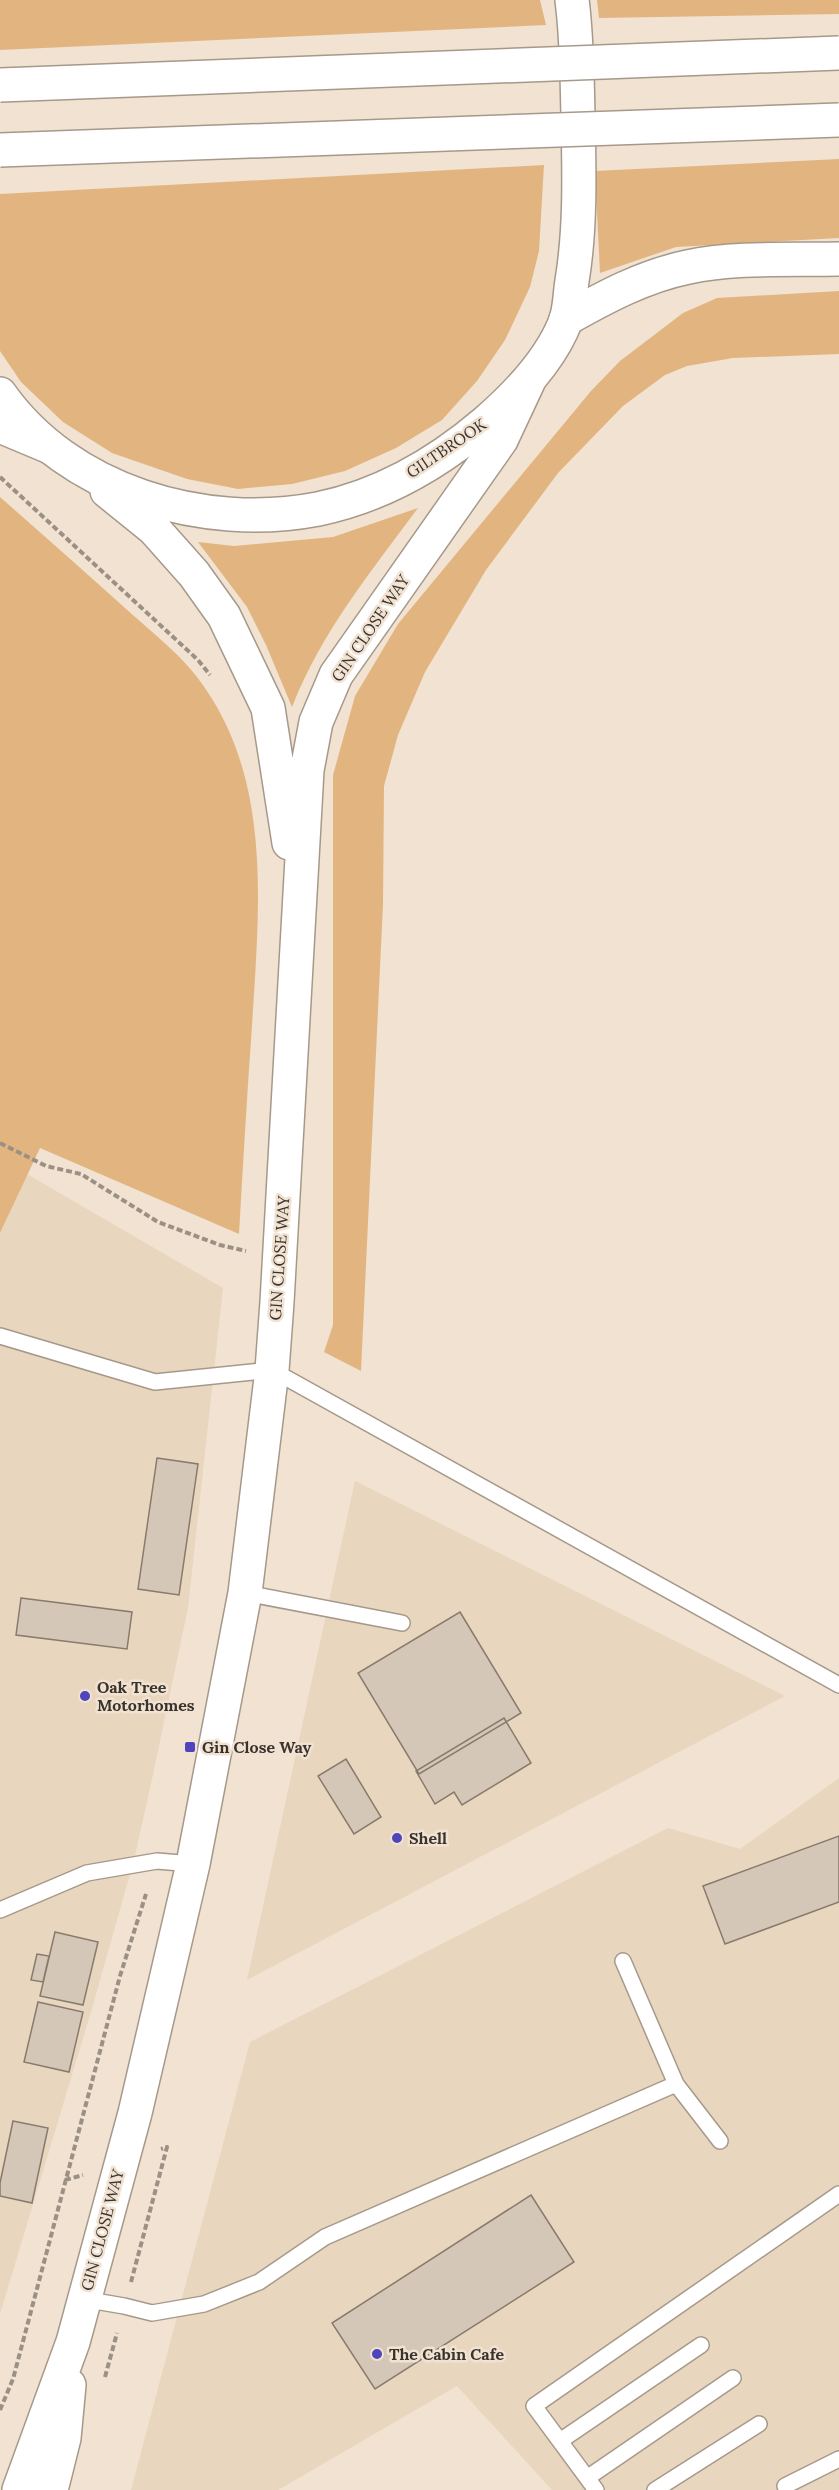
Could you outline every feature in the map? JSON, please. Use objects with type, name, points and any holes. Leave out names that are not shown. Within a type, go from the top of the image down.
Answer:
[{"type":"main road","name":"GILTBROOK","points":[[0,394],[50,447],[84,471],[125,490],[176,506],[223,514],[270,514],[318,509],[373,492],[420,470],[465,440],[501,409],[530,378],[549,351],[566,319],[577,253],[579,170],[576,25],[572,0]]},
{"type":"main road","points":[[0,85],[839,53]]},
{"type":"main road","points":[[0,150],[839,120]]},
{"type":"main road","points":[[566,319],[629,285],[688,267],[753,261],[839,259]]},
{"type":"main road","name":"GIN CLOSE WAY","points":[[19,2490],[73,2342],[135,2113],[193,1864],[245,1593],[272,1370],[280,1264],[307,770],[316,722],[336,675],[501,440],[530,378]]},
{"type":"main road","points":[[0,426],[50,447]]},
{"type":"main road","name":"GIN CLOSE WAY","points":[[84,471],[154,529],[194,574],[224,616],[249,665],[268,708],[299,910]]},
{"type":"main road","name":"GIN CLOSE WAY","points":[[51,2490],[64,2438],[73,2342]]},
{"type":"lane","points":[[0,1336],[155,1382],[272,1370],[839,1685]]},
{"type":"lane","points":[[245,1593],[402,1623]]},
{"type":"lane","points":[[0,1910],[87,1873],[157,1861],[193,1864]]},
{"type":"lane","points":[[623,1961],[676,2084],[720,2141]]},
{"type":"lane","points":[[83,2299],[152,2313],[204,2304],[259,2282],[325,2236],[676,2084]]},
{"type":"lane","points":[[733,2378],[591,2484],[534,2406],[839,2194]]},
{"type":"lane","points":[[560,2441],[701,2345]]},
{"type":"lane","points":[[655,2490],[759,2424]]},
{"type":"lane","points":[[784,2489],[839,2459]]},
{"type":"path","points":[[0,1143],[46,1166],[81,1174],[158,1222],[220,1245],[255,1253],[280,1264]]},
{"type":"shaded area","points":[[0,0],[540,0],[546,25],[0,50]]},
{"type":"shaded area","points":[[597,0],[839,0],[839,14],[599,18]]},
{"type":"shaded area","points":[[839,159],[839,238],[676,247],[600,273],[595,171]]},
{"type":"shaded area","points":[[544,165],[539,251],[530,287],[505,340],[477,381],[442,420],[396,448],[345,471],[292,484],[238,489],[187,479],[112,453],[63,422],[21,382],[0,351],[0,194]]},
{"type":"shaded area","points":[[839,291],[839,354],[733,358],[687,366],[665,375],[623,406],[558,473],[486,570],[425,672],[398,735],[384,786],[383,904],[361,1371],[324,1352],[333,1325],[333,775],[355,696],[398,624],[591,391],[620,361],[683,313],[717,298]]},
{"type":"shaded area","points":[[0,497],[163,641],[190,668],[222,716],[239,757],[250,800],[256,845],[258,890],[255,981],[239,1234],[40,1148],[0,1233]]},
{"type":"shaded area","points":[[418,508],[332,628],[304,679],[292,707],[247,607],[198,542],[234,546],[333,537]]},
{"type":"shaded area","points":[[27,1174],[223,1288],[188,1608],[151,1784],[134,1860],[93,2005],[0,2314],[0,1233]]},
{"type":"shaded area","name":"Shell","points":[[355,1481],[785,1696],[247,1980]]},
{"type":"shaded area","points":[[839,1778],[839,2490],[552,2490],[457,2386],[278,2490],[131,2490],[250,2042],[668,1828],[740,1849]]},
{"type":"building","points":[[157,1458],[198,1464],[179,1595],[138,1589]]},
{"type":"building","points":[[21,1598],[132,1612],[127,1649],[16,1635]]},
{"type":"building","points":[[460,1612],[521,1713],[419,1774],[358,1673]]},
{"type":"building","points":[[504,1718],[531,1763],[462,1805],[454,1792],[435,1804],[416,1771]]},
{"type":"building","points":[[346,1759],[381,1817],[354,1834],[318,1776]]},
{"type":"building","points":[[839,1836],[839,1902],[725,1944],[703,1886]]},
{"type":"building","points":[[55,1932],[98,1942],[83,2005],[40,1996]]},
{"type":"building","points":[[37,1954],[49,1956],[43,1982],[31,1980]]},
{"type":"building","points":[[38,2002],[83,2012],[69,2072],[24,2062]]},
{"type":"building","points":[[13,2121],[48,2128],[32,2203],[0,2196],[0,2183]]},
{"type":"building","points":[[531,2195],[574,2262],[375,2389],[332,2323]]},
{"type":"place","name":"Oak Tree Motorhomes","points":[[85,1696]]},
{"type":"place","name":"Gin Close Way","points":[[190,1747]]},
{"type":"place","name":"Shell","points":[[397,1838]]},
{"type":"place","name":"The Cabin Cafe","points":[[377,2354]]}]
